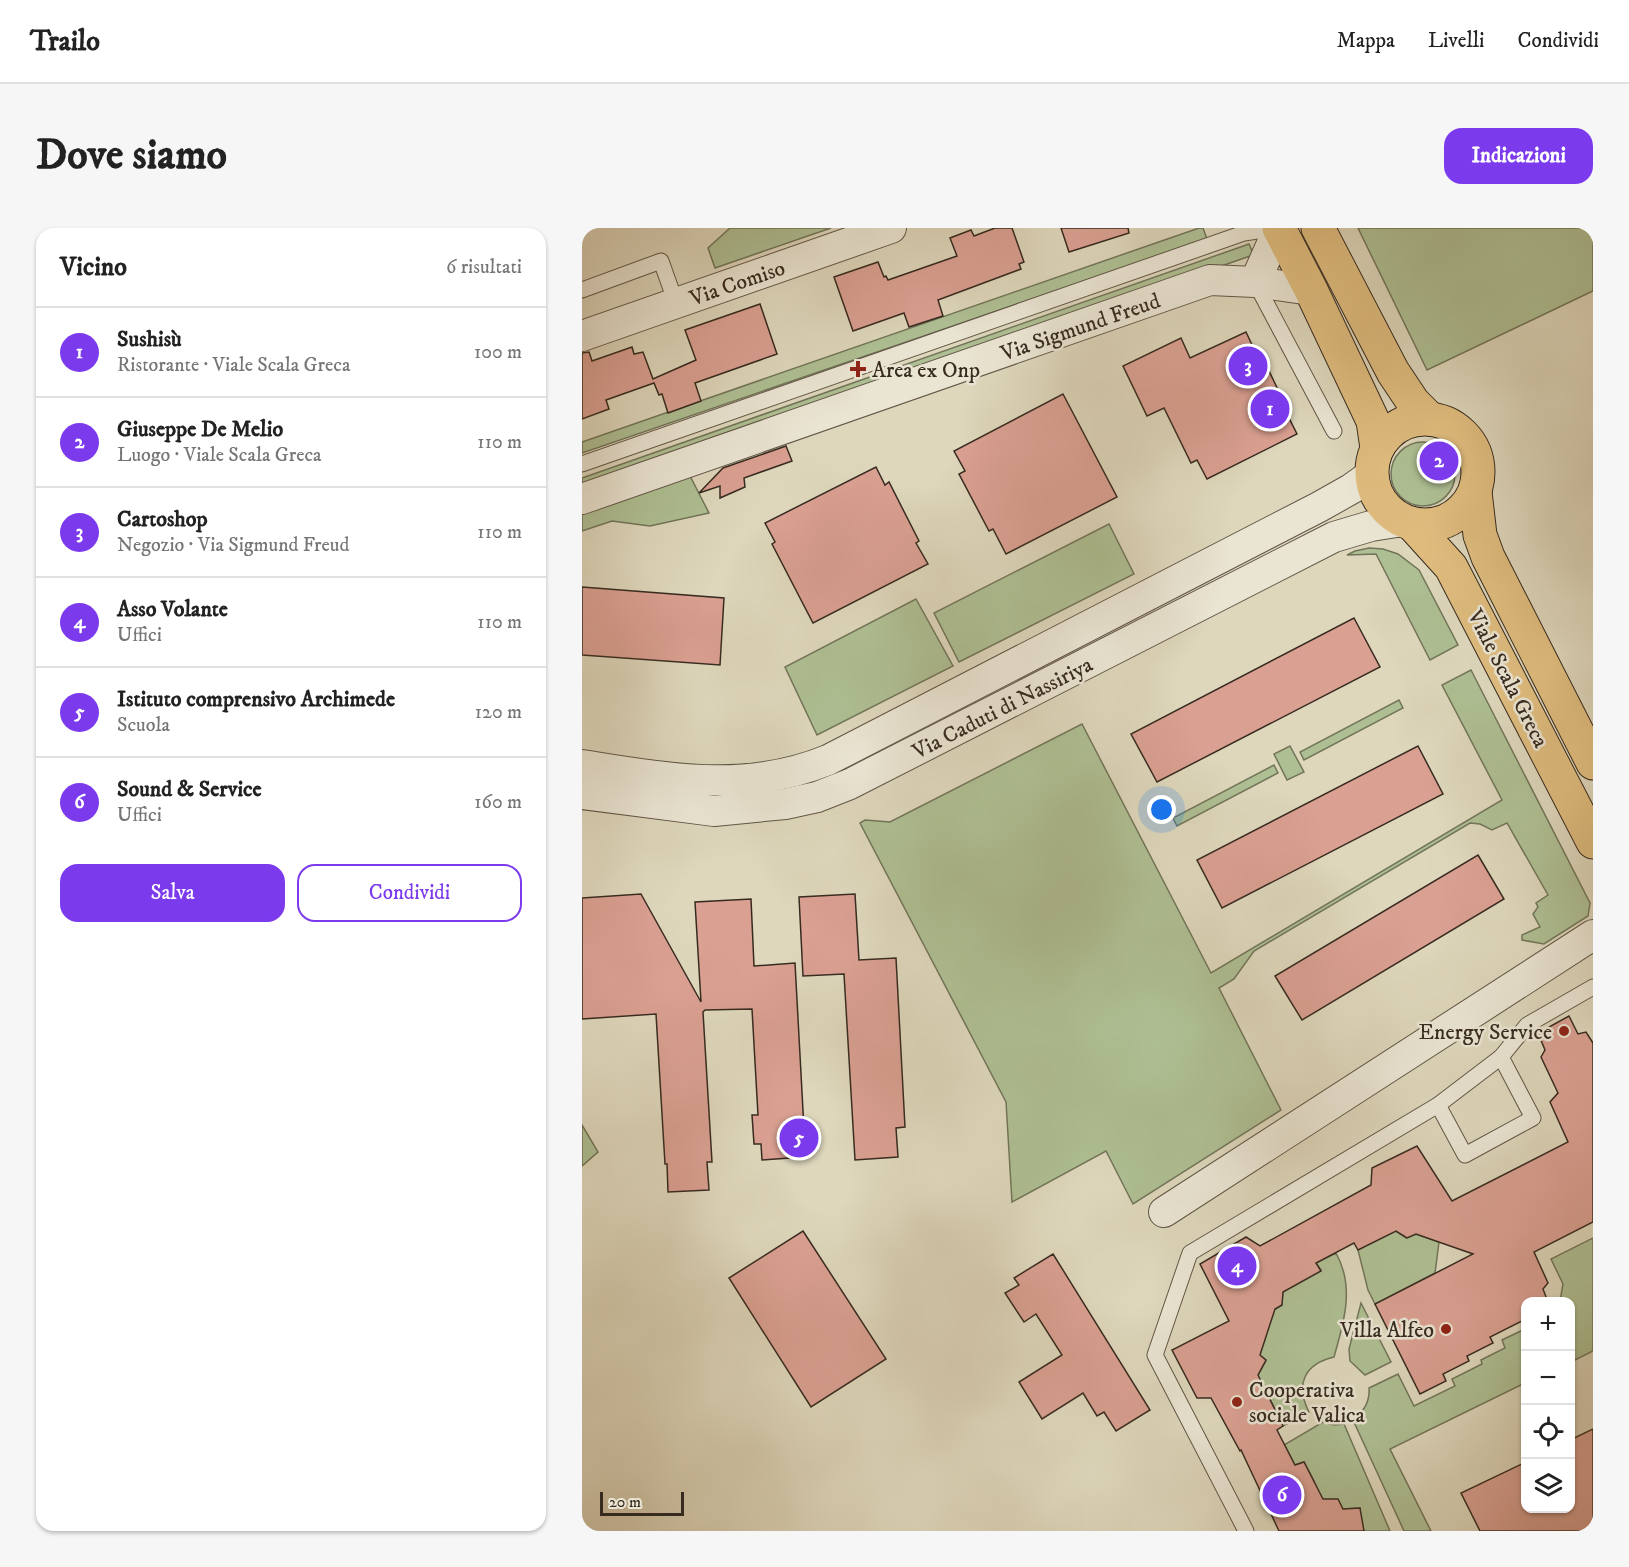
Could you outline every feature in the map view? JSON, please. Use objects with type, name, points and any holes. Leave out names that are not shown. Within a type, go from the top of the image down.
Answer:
[{"type":"main road","points":[[1279,228],[1373,421],[1374,488],[1381,502],[1391,513],[1408,523],[1431,525],[1449,520],[1465,508],[1475,492],[1479,476],[1477,460],[1471,444],[1460,432],[1446,423],[1430,419],[1414,420],[1399,425],[1386,435],[1374,461]]},
{"type":"main road","points":[[1318,228],[1393,372],[1413,402],[1430,419]]},
{"type":"main road","name":"Viale Scala Greca","points":[[1475,492],[1480,535],[1488,557],[1593,763]]},
{"type":"main road","name":"Viale Scala Greca","points":[[1408,523],[1451,567],[1593,842]]},
{"type":"street","name":"Via Comiso","points":[[582,336],[891,228]]},
{"type":"street","points":[[1255,282],[1279,228]]},
{"type":"street","name":"Via Sigmund Freud","points":[[582,499],[1210,280],[1255,282],[1311,290]]},
{"type":"street","name":"Via Caduti di Nassiriya","points":[[582,765],[682,780],[713,781],[745,779],[806,769],[828,760],[1319,507],[1351,489],[1374,461]]},
{"type":"street","name":"Via Caduti di Nassiriya","points":[[582,794],[714,812],[785,804],[817,797],[850,784],[1334,537],[1371,526],[1408,523]]},
{"type":"street","points":[[1164,1212],[1593,935]]},
{"type":"lane","points":[[582,464],[1244,233],[1279,228]]},
{"type":"lane","points":[[582,291],[661,261],[676,303]]},
{"type":"lane","points":[[1255,282],[1334,431]]},
{"type":"lane","points":[[1246,1531],[1155,1355],[1190,1253],[1438,1105],[1501,1057],[1527,1025],[1593,987]]},
{"type":"lane","points":[[1438,1105],[1465,1155],[1533,1118],[1501,1057]]},
{"type":"green space","points":[[730,228],[831,228],[715,268],[708,248]]},
{"type":"green space","points":[[1203,228],[1207,239],[582,453],[582,442]]},
{"type":"green space","points":[[1358,228],[1593,228],[1593,291],[1427,370]]},
{"type":"green space","points":[[1249,244],[1253,253],[1250,256],[582,489],[582,478]]},
{"type":"green space","points":[[1417,442],[1429,442],[1446,451],[1453,462],[1455,474],[1453,486],[1446,497],[1429,506],[1417,506],[1405,501],[1396,492],[1391,480],[1391,468],[1396,456],[1405,447]]},
{"type":"green space","points":[[688,472],[709,513],[650,526],[612,521],[582,531],[582,510]]},
{"type":"green space","points":[[1109,524],[1134,574],[959,662],[934,613]]},
{"type":"green space","points":[[1369,548],[1383,549],[1398,554],[1419,570],[1458,645],[1430,660],[1376,554],[1347,555]]},
{"type":"green space","points":[[916,599],[953,666],[817,735],[785,667]]},
{"type":"green space","points":[[1471,670],[1590,903],[1588,916],[1544,944],[1522,940],[1522,935],[1540,927],[1533,914],[1538,907],[1536,903],[1548,895],[1507,823],[1492,830],[1480,824],[1470,823],[1254,951],[1234,979],[1219,988],[1281,1110],[1133,1204],[1106,1151],[1012,1202],[1006,1102],[860,823],[865,820],[890,822],[1082,724],[1211,973],[1502,800],[1442,685]]},
{"type":"green space","points":[[1399,700],[1403,708],[1304,760],[1300,752]]},
{"type":"green space","points":[[1290,746],[1304,772],[1287,780],[1274,754]]},
{"type":"green space","points":[[1274,765],[1278,773],[1177,826],[1173,818]]},
{"type":"green space","points":[[582,1125],[598,1152],[582,1166]]},
{"type":"green space","points":[[1391,1228],[1406,1238],[1416,1234],[1439,1242],[1435,1273],[1375,1304],[1368,1290],[1358,1250]]},
{"type":"green space","points":[[1593,1238],[1593,1351],[1575,1360],[1575,1297],[1561,1297],[1563,1284],[1551,1259]]},
{"type":"green space","points":[[1336,1253],[1345,1279],[1346,1305],[1334,1357],[1315,1365],[1305,1377],[1303,1393],[1309,1412],[1283,1426],[1268,1395],[1264,1397],[1255,1381],[1266,1361],[1259,1355],[1274,1310],[1282,1305],[1283,1284],[1321,1270],[1316,1263]]},
{"type":"green space","points":[[1361,1303],[1391,1362],[1365,1375],[1350,1361],[1349,1349]]},
{"type":"green space","points":[[1521,1331],[1521,1385],[1390,1449],[1431,1531],[1404,1531],[1353,1420],[1366,1406],[1369,1388],[1398,1374],[1414,1406],[1455,1386],[1452,1379],[1482,1364],[1481,1360],[1505,1348],[1502,1340]]},
{"type":"green space","points":[[1323,1422],[1335,1425],[1344,1424],[1390,1531],[1361,1531],[1360,1508],[1343,1509],[1318,1499],[1311,1485],[1314,1481],[1304,1462],[1295,1465],[1284,1445]]},
{"type":"building","points":[[995,228],[1012,228],[1024,262],[1019,264],[1021,269],[938,300],[943,316],[909,327],[904,313],[853,331],[834,277],[878,262],[884,277],[886,276],[888,280],[957,256],[950,238],[971,230],[974,236]]},
{"type":"building","points":[[1061,228],[1128,228],[1129,233],[1069,252]]},
{"type":"building","points":[[760,304],[777,354],[695,383],[701,401],[668,413],[662,394],[659,395],[654,383],[606,400],[609,409],[582,419],[582,353],[589,352],[592,361],[632,347],[634,354],[643,352],[653,379],[696,360],[685,330]]},
{"type":"building","points":[[1246,332],[1255,351],[1259,350],[1297,434],[1207,479],[1197,460],[1191,463],[1164,408],[1147,416],[1123,366],[1181,338],[1190,358]]},
{"type":"building","points":[[1063,394],[1117,497],[1006,554],[993,529],[989,531],[959,474],[965,471],[954,451]]},
{"type":"building","points":[[786,446],[792,461],[744,478],[745,487],[720,498],[720,486],[699,493],[723,468]]},
{"type":"building","points":[[876,467],[885,485],[889,482],[919,541],[916,543],[928,564],[813,623],[772,544],[775,542],[765,523]]},
{"type":"building","points":[[582,587],[724,598],[720,665],[582,655]]},
{"type":"building","points":[[1354,618],[1380,667],[1157,782],[1131,734]]},
{"type":"building","points":[[1418,746],[1443,794],[1222,908],[1197,860]]},
{"type":"building","points":[[1478,855],[1504,899],[1302,1020],[1275,976]]},
{"type":"building","points":[[641,894],[701,1002],[695,902],[751,899],[754,966],[795,963],[804,1129],[802,1129],[803,1157],[762,1160],[761,1144],[754,1144],[752,1115],[758,1115],[752,1009],[705,1010],[703,1012],[712,1162],[707,1162],[709,1190],[668,1192],[656,1014],[582,1019],[582,898]]},
{"type":"building","points":[[855,894],[859,960],[896,958],[905,1127],[896,1128],[898,1157],[855,1160],[844,974],[803,976],[799,897]]},
{"type":"building","points":[[1569,1016],[1578,1034],[1586,1032],[1593,1043],[1593,1222],[1534,1252],[1548,1283],[1543,1289],[1546,1297],[1521,1297],[1521,1322],[1490,1337],[1493,1343],[1467,1356],[1469,1361],[1443,1374],[1446,1381],[1420,1394],[1375,1304],[1473,1254],[1416,1234],[1407,1238],[1396,1231],[1358,1250],[1354,1243],[1316,1263],[1321,1271],[1283,1292],[1282,1305],[1275,1309],[1260,1355],[1266,1360],[1258,1375],[1283,1426],[1277,1430],[1295,1465],[1304,1462],[1323,1499],[1338,1499],[1343,1509],[1360,1508],[1364,1531],[1279,1531],[1241,1450],[1211,1398],[1197,1398],[1172,1350],[1229,1321],[1200,1264],[1246,1237],[1260,1246],[1371,1185],[1372,1168],[1417,1146],[1452,1201],[1568,1142],[1550,1102],[1558,1093],[1541,1057],[1545,1050],[1538,1033]]},
{"type":"building","points":[[803,1231],[886,1359],[811,1407],[729,1278]]},
{"type":"building","points":[[1053,1254],[1150,1410],[1116,1431],[1104,1412],[1097,1416],[1083,1393],[1042,1419],[1019,1382],[1062,1355],[1036,1314],[1024,1322],[1005,1293],[1019,1285],[1014,1278]]},
{"type":"building","points":[[1593,1429],[1593,1531],[1480,1531],[1461,1493],[1521,1464],[1521,1513],[1575,1513],[1575,1438]]},
{"type":"place","name":"Cartoshop","points":[[1248,366]]},
{"type":"place","name":"Area ex Onp","points":[[858,369]]},
{"type":"place","name":"Sushisù","points":[[1270,409]]},
{"type":"place","name":"Giuseppe De Melio","points":[[1439,461]]},
{"type":"place","name":"Energy Service","points":[[1564,1031]]},
{"type":"place","name":"Istituto comprensivo Archimede","points":[[799,1138]]},
{"type":"place","name":"Asso Volante","points":[[1237,1266]]},
{"type":"place","name":"Villa Alfeo","points":[[1446,1329]]},
{"type":"place","name":"Cooperativa sociale Valica","points":[[1237,1402]]},
{"type":"place","name":"Sound & Service","points":[[1282,1495]]}]
